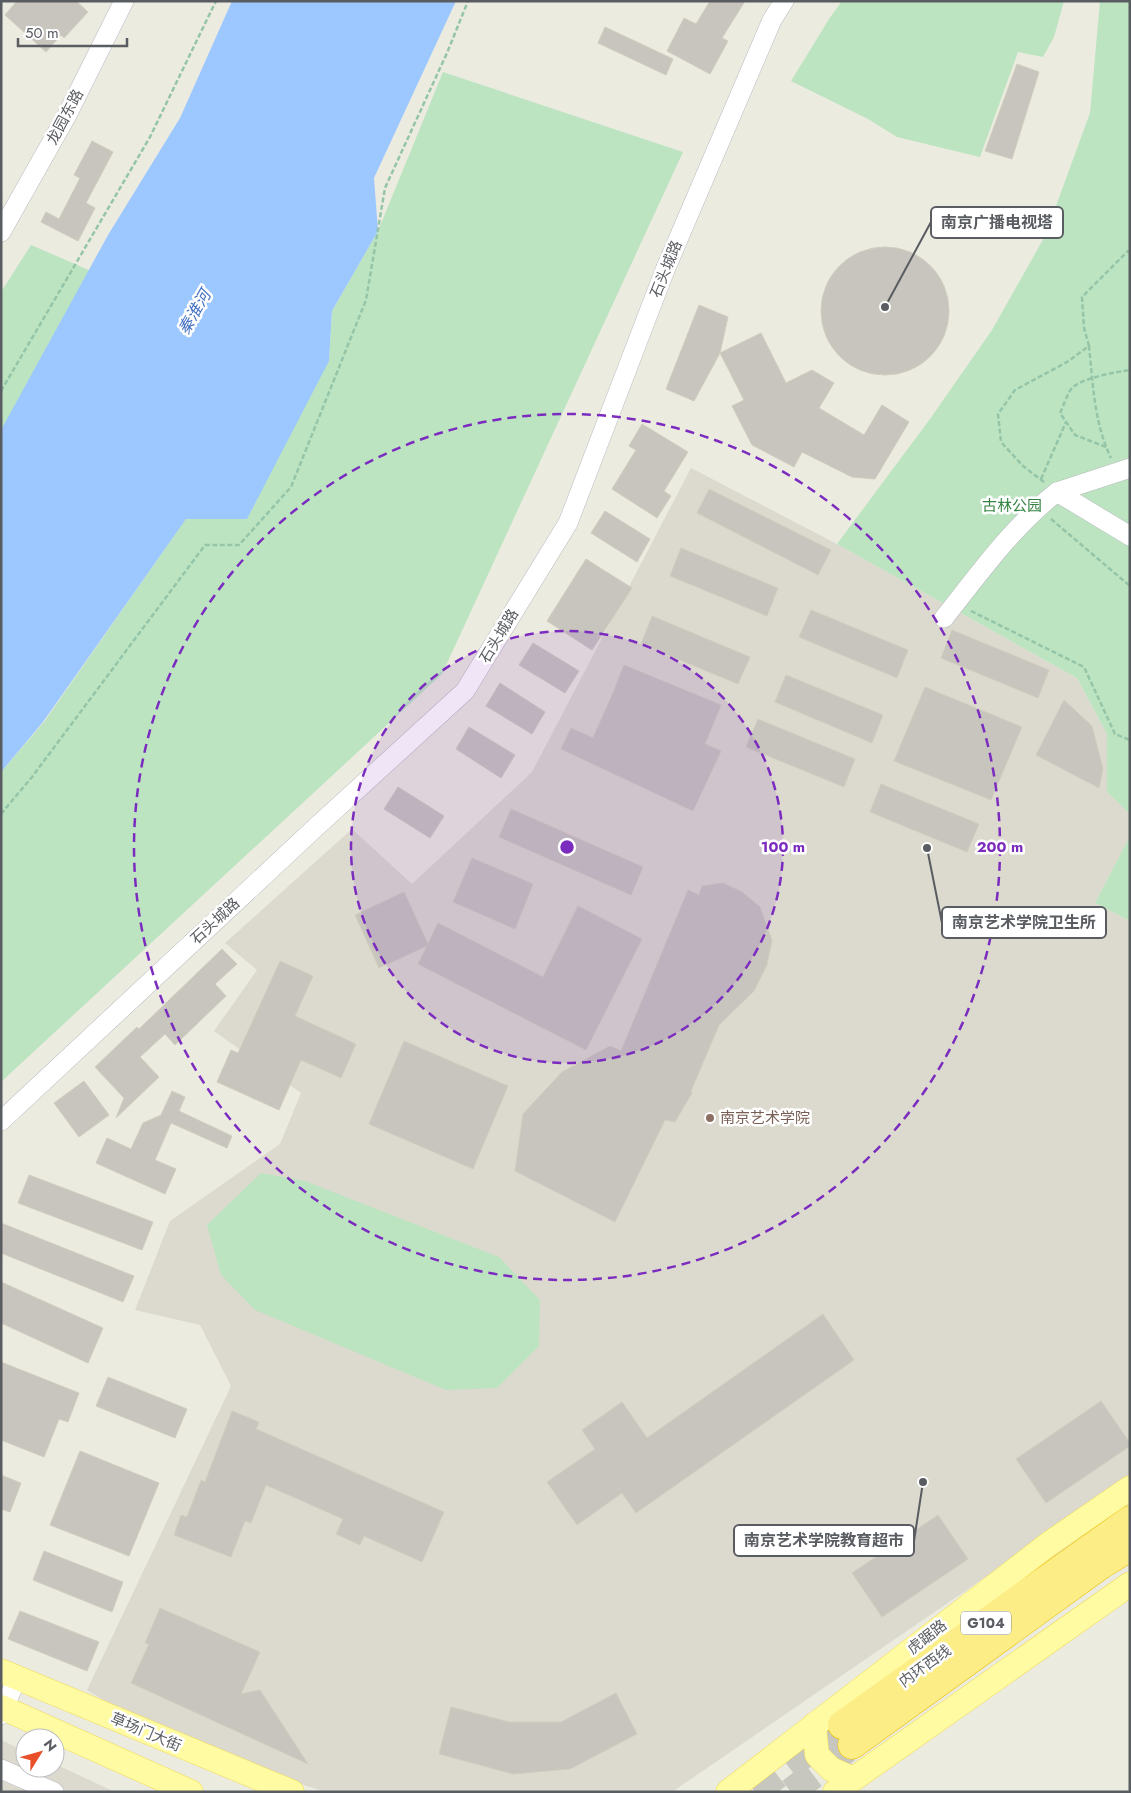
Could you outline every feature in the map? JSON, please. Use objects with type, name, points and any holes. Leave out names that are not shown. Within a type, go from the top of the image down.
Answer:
[{"type":"highway","name":"内环西线","points":[[1130,1520],[847,1735],[1130,1547]]},
{"type":"main road","name":"虎踞路","points":[[728,1792],[1050,1543],[1130,1488]]},
{"type":"main road","points":[[814,1725],[817,1755],[844,1785],[1130,1584]]},
{"type":"main road","name":"草场门大街","points":[[9,1675],[292,1792]]},
{"type":"main road","points":[[2,1710],[191,1792]]},
{"type":"street","name":"龙园东路","points":[[1,232],[67,115],[124,1]]},
{"type":"street","name":"石头城路","points":[[1,1121],[465,691],[568,523],[665,270],[772,20],[784,1]]},
{"type":"street","points":[[944,618],[1009,536],[1037,507],[1057,492],[1124,470]]},
{"type":"street","points":[[1057,492],[1130,536]]},
{"type":"street","points":[[2,1710],[9,1675]]},
{"type":"street","points":[[1,1769],[54,1792]]},
{"type":"path","points":[[1,391],[150,137],[216,1]]},
{"type":"path","points":[[1,814],[32,777],[205,545],[239,545],[291,487],[366,300],[385,188],[447,53],[468,1]]},
{"type":"path","points":[[1124,470],[1106,447],[1098,419],[1090,346],[1084,328],[1082,297],[1129,251],[1130,246]]},
{"type":"path","points":[[1057,492],[1023,466],[1000,442],[998,414],[1015,390],[1067,362],[1090,346]]},
{"type":"path","points":[[1106,447],[1074,435],[1060,413],[1072,388],[1092,378],[1112,372],[1130,370]]},
{"type":"path","points":[[1041,479],[1066,422]]},
{"type":"path","points":[[1037,507],[1130,586]]},
{"type":"path","points":[[956,604],[1084,667],[1115,734],[1130,740]]},
{"type":"shaded area","name":"南京艺术学院","points":[[691,468],[837,544],[1077,678],[1107,734],[1107,792],[1130,814],[1130,836],[1095,903],[1130,921],[1130,1478],[672,1792],[326,1792],[172,1743],[87,1690],[231,1386],[200,1325],[135,1310],[170,1221],[280,1144],[301,1093],[214,1031],[257,970],[225,943],[352,829],[412,884],[532,772]]},
{"type":"shaded area","points":[[1,1740],[15,1746],[15,1778],[65,1778],[65,1769],[115,1792],[1,1792]]},
{"type":"green space","points":[[842,1],[1064,1],[1054,37],[1043,57],[1018,52],[980,157],[897,137],[868,119],[791,81]]},
{"type":"green space","name":"古林公园","points":[[1100,1],[1130,1],[1130,814],[1107,792],[1107,734],[1077,678],[837,544],[930,419],[992,330],[1045,236],[1090,113]]},
{"type":"green space","points":[[443,72],[683,152],[442,674],[1,1082],[1,772],[44,722],[178,530],[1,755],[1,292],[31,245],[89,270],[186,518],[329,361],[332,311],[378,231]]},
{"type":"green space","points":[[1130,836],[1130,921],[1095,903]]},
{"type":"green space","points":[[261,1173],[305,1181],[499,1257],[540,1300],[539,1346],[497,1388],[446,1390],[255,1310],[221,1275],[207,1225]]},
{"type":"water","name":"秦淮河","points":[[232,1],[456,1],[374,178],[378,231],[332,311],[329,361],[247,519],[186,519],[43,722],[1,772],[1,430],[108,235],[180,118]]},
{"type":"building","points":[[17,1],[76,1],[88,12],[64,38],[61,35],[46,52],[5,15]]},
{"type":"building","points":[[710,1],[745,1],[722,38],[728,41],[710,74],[667,51],[684,18],[696,24]]},
{"type":"building","points":[[605,27],[673,59],[666,75],[598,43]]},
{"type":"building","points":[[1017,64],[1039,72],[1012,159],[985,151]]},
{"type":"building","points":[[92,141],[113,152],[86,203],[95,208],[78,241],[41,222],[46,212],[59,219],[80,178],[74,175]]},
{"type":"building","points":[[885,247],[910,252],[930,266],[944,286],[949,311],[944,336],[930,356],[910,370],[885,375],[860,370],[840,356],[826,336],[821,311],[826,286],[840,266],[860,252]]},
{"type":"building","points":[[699,305],[728,317],[720,353],[694,401],[666,389]]},
{"type":"building","points":[[761,333],[786,383],[812,370],[834,383],[819,408],[864,435],[882,405],[909,422],[875,479],[852,477],[802,452],[794,467],[752,445],[732,406],[744,400],[720,353]]},
{"type":"building","points":[[642,424],[688,452],[664,491],[671,496],[657,518],[612,489],[636,450],[629,446]]},
{"type":"building","points":[[709,489],[831,550],[818,575],[697,513]]},
{"type":"building","points":[[605,511],[650,539],[637,562],[591,533]]},
{"type":"building","points":[[681,548],[778,588],[767,616],[670,576]]},
{"type":"building","points":[[586,559],[632,588],[592,650],[547,621]]},
{"type":"building","points":[[811,610],[908,650],[897,678],[799,637]]},
{"type":"building","points":[[652,616],[750,657],[738,684],[641,644]]},
{"type":"building","points":[[952,630],[1049,670],[1038,698],[941,658]]},
{"type":"building","points":[[533,643],[579,671],[565,693],[519,665]]},
{"type":"building","points":[[624,665],[721,705],[705,744],[721,751],[693,811],[561,749],[571,728],[593,738]]},
{"type":"building","points":[[786,675],[883,715],[872,743],[775,702]]},
{"type":"building","points":[[500,683],[545,712],[532,734],[486,706]]},
{"type":"building","points":[[925,687],[1022,727],[991,800],[894,761]]},
{"type":"building","points":[[1064,700],[1092,726],[1103,769],[1099,788],[1036,755]]},
{"type":"building","points":[[758,719],[855,759],[844,787],[746,747]]},
{"type":"building","points":[[469,727],[515,755],[501,778],[456,749]]},
{"type":"building","points":[[881,784],[979,824],[967,852],[870,812]]},
{"type":"building","points":[[398,787],[444,816],[430,838],[384,809]]},
{"type":"building","points":[[511,809],[643,867],[631,895],[499,837]]},
{"type":"building","points":[[472,858],[533,884],[515,929],[453,902]]},
{"type":"building","points":[[723,883],[742,892],[760,907],[772,940],[767,965],[754,991],[719,1025],[691,1091],[692,1093],[675,1122],[665,1120],[615,1222],[515,1171],[523,1114],[562,1072],[610,1046],[621,1051],[688,890],[699,895],[702,886]]},
{"type":"building","points":[[404,892],[428,944],[438,923],[543,977],[578,906],[642,939],[586,1050],[418,964],[427,946],[379,968],[355,915]]},
{"type":"building","points":[[222,949],[237,964],[215,984],[226,996],[175,1045],[165,1034],[140,1057],[159,1077],[116,1118],[124,1098],[95,1067],[137,1027],[139,1029]]},
{"type":"building","points":[[280,961],[313,976],[295,1016],[356,1044],[341,1078],[301,1060],[279,1110],[217,1082],[231,1050],[238,1053]]},
{"type":"building","points":[[404,1041],[508,1086],[473,1169],[369,1124]]},
{"type":"building","points":[[84,1081],[109,1115],[79,1137],[54,1103]]},
{"type":"building","points":[[172,1091],[185,1097],[179,1111],[232,1136],[227,1148],[171,1123],[155,1160],[176,1169],[165,1194],[96,1163],[107,1138],[131,1149],[143,1123],[161,1115]]},
{"type":"building","points":[[29,1175],[153,1222],[142,1250],[18,1203]]},
{"type":"building","points":[[1,1223],[134,1276],[123,1302],[1,1253]]},
{"type":"building","points":[[1,1282],[103,1328],[88,1363],[1,1323]]},
{"type":"building","points":[[823,1314],[854,1360],[636,1513],[622,1493],[577,1525],[547,1482],[595,1449],[582,1430],[622,1402],[647,1438]]},
{"type":"building","points":[[1,1362],[79,1393],[68,1422],[59,1419],[44,1457],[1,1440]]},
{"type":"building","points":[[108,1377],[187,1409],[175,1438],[96,1406]]},
{"type":"building","points":[[1101,1401],[1130,1443],[1130,1446],[1046,1503],[1016,1459]]},
{"type":"building","points":[[232,1411],[259,1422],[256,1429],[444,1512],[422,1562],[364,1536],[360,1545],[336,1534],[343,1519],[266,1485],[251,1523],[245,1521],[231,1557],[174,1535],[181,1515],[187,1517],[201,1480],[205,1482]]},
{"type":"building","points":[[80,1451],[159,1483],[129,1556],[50,1525]]},
{"type":"building","points":[[1,1475],[21,1483],[10,1512],[1,1509]]},
{"type":"building","points":[[938,1515],[968,1559],[882,1617],[852,1573]]},
{"type":"building","points":[[44,1551],[123,1582],[112,1612],[33,1580]]},
{"type":"building","points":[[160,1608],[260,1652],[241,1694],[260,1690],[308,1764],[131,1683],[149,1644],[145,1643]]},
{"type":"building","points":[[20,1611],[99,1642],[87,1671],[8,1639]]},
{"type":"building","points":[[616,1693],[637,1734],[570,1769],[513,1774],[439,1754],[451,1707],[509,1722],[561,1722]]},
{"type":"tunnel","points":[[755,1792],[842,1725]]},
{"type":"tunnel","points":[[791,1792],[852,1745]]},
{"type":"place","name":"南京广播电视塔","points":[[885,307]]},
{"type":"place","name":"南京艺术学院卫生所","points":[[927,848]]},
{"type":"place","name":"南京艺术学院","points":[[710,1118]]},
{"type":"place","name":"南京艺术学院教育超市","points":[[923,1482]]}]
